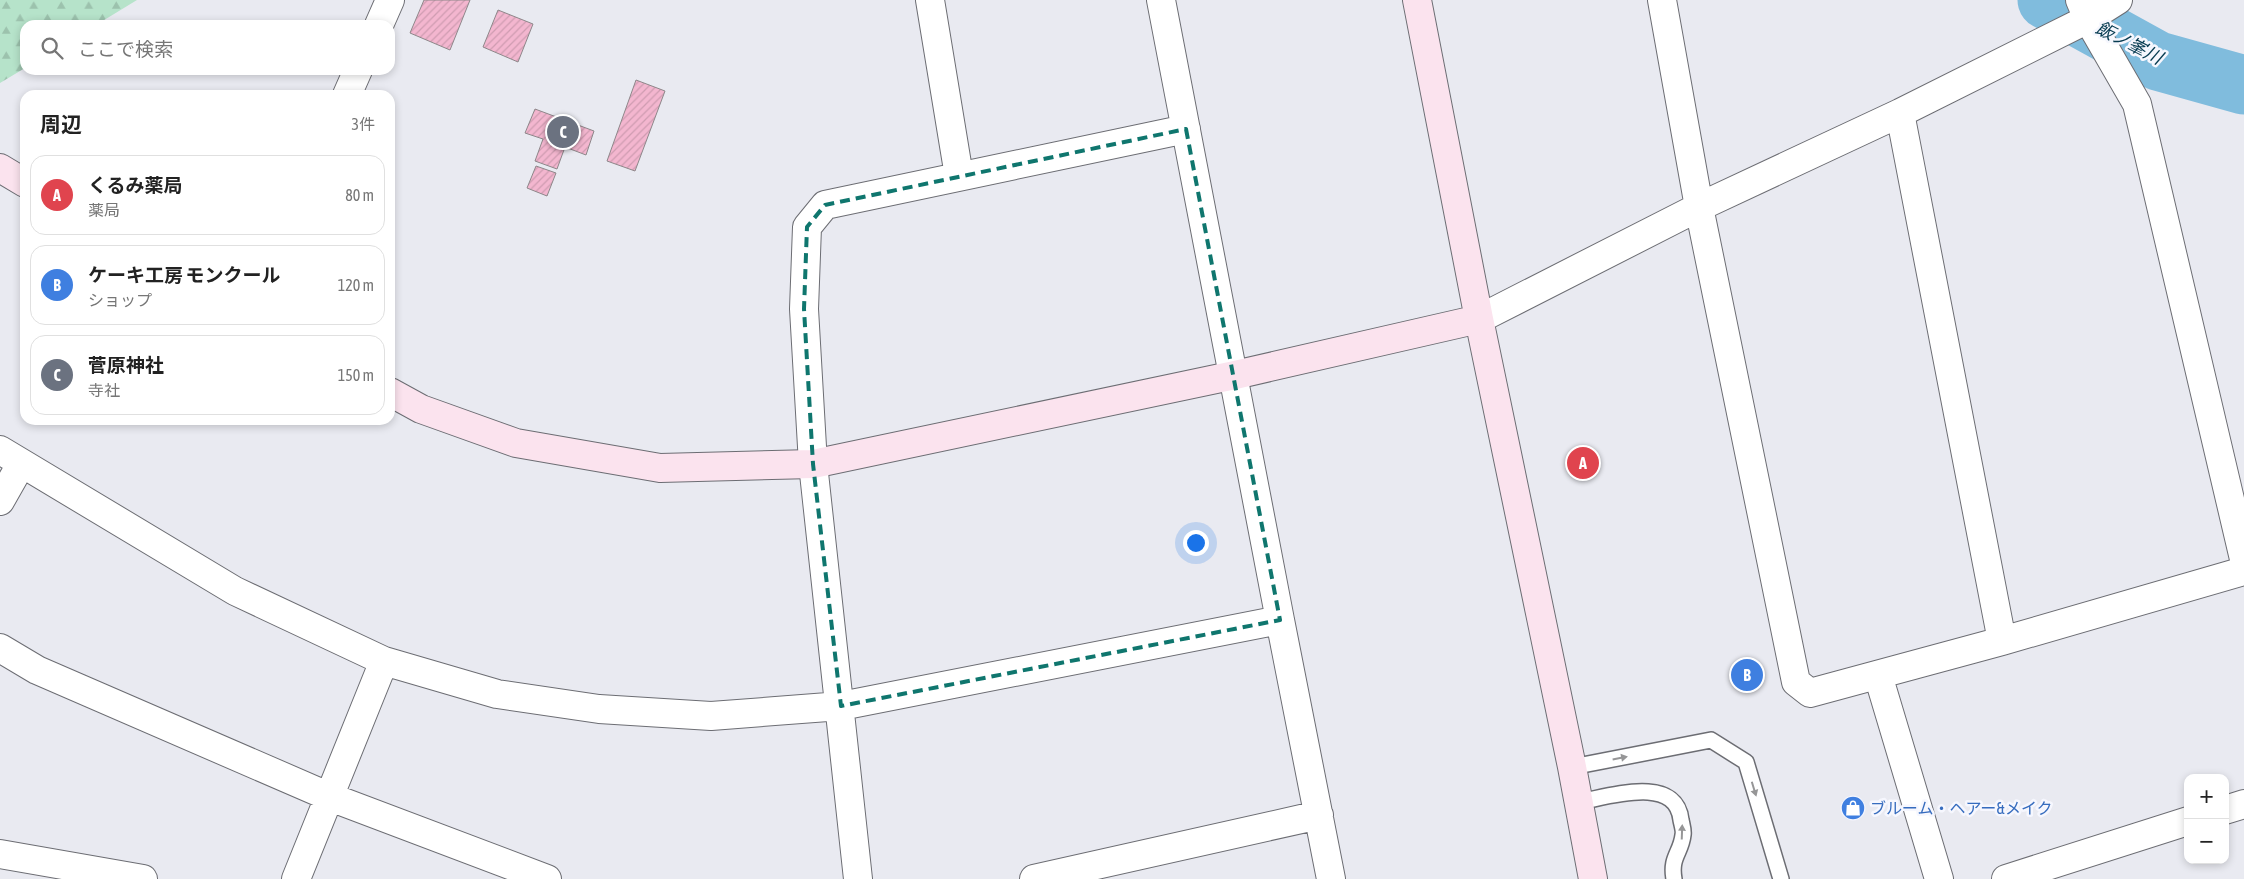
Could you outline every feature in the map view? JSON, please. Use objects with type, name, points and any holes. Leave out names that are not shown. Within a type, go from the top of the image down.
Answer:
[{"type":"street","points":[[381,20],[390,0]]},
{"type":"street","points":[[930,0],[959,176]]},
{"type":"street","points":[[1161,0],[1331,879]]},
{"type":"street","points":[[1418,0],[1479,319],[1572,767],[1593,879]]},
{"type":"street","points":[[1662,0],[1699,207],[1796,682],[1810,693],[2002,641],[2244,571]]},
{"type":"street","points":[[395,395],[421,409],[516,443],[660,468],[813,464],[1235,375],[1479,319],[1699,207],[1900,113],[2084,9],[2118,0]]},
{"type":"street","points":[[2084,9],[2137,104],[2244,559]]},
{"type":"street","points":[[349,90],[356,75]]},
{"type":"street","points":[[1900,113],[2002,641]]},
{"type":"street","points":[[858,879],[813,464],[804,309],[807,226],[825,205],[1186,129]]},
{"type":"street","points":[[0,168],[20,181]]},
{"type":"street","points":[[0,501],[10,457],[235,591],[384,661],[497,694],[599,709],[711,716],[840,706],[1280,620]]},
{"type":"street","points":[[0,648],[37,670],[330,797],[547,879]]},
{"type":"street","points":[[296,879],[384,661]]},
{"type":"street","points":[[1878,675],[1939,879]]},
{"type":"street","points":[[2229,809],[2244,804]]},
{"type":"street","points":[[1034,879],[1319,815]]},
{"type":"street","points":[[2006,879],[2184,822]]},
{"type":"street","points":[[0,854],[143,879]]},
{"type":"lane","points":[[1572,767],[1711,740],[1746,762],[1781,879]]},
{"type":"lane","points":[[1579,802],[1640,790],[1664,795],[1680,810],[1683,835],[1672,866],[1674,879]]},
{"type":"highlighted area","points":[[1186,129],[1280,620],[841,706],[813,464],[804,309],[807,227],[825,205]]},
{"type":"green space","points":[[0,0],[137,0],[104,20],[20,20],[20,71],[0,83]]},
{"type":"building","points":[[424,0],[470,0],[450,50],[410,33]]},
{"type":"building","points":[[498,10],[533,24],[518,62],[483,47]]},
{"type":"building","points":[[636,80],[665,91],[635,171],[607,161]]},
{"type":"building","points":[[535,109],[594,131],[586,155],[565,147],[557,169],[535,161],[543,139],[525,133]]},
{"type":"building","points":[[536,166],[556,173],[547,196],[527,188]]},
{"type":"waterway","name":"飯ノ峯川","points":[[2047,0],[2158,61],[2244,85]]},
{"type":"place","name":"菅原神社","points":[[563,132]]},
{"type":"place","name":"くるみ薬局","points":[[1583,463]]},
{"type":"place","name":"ケーキ工房 モンクール","points":[[1747,675]]},
{"type":"place","name":"ブルーム・ヘアー&メイク","points":[[1853,808]]}]
